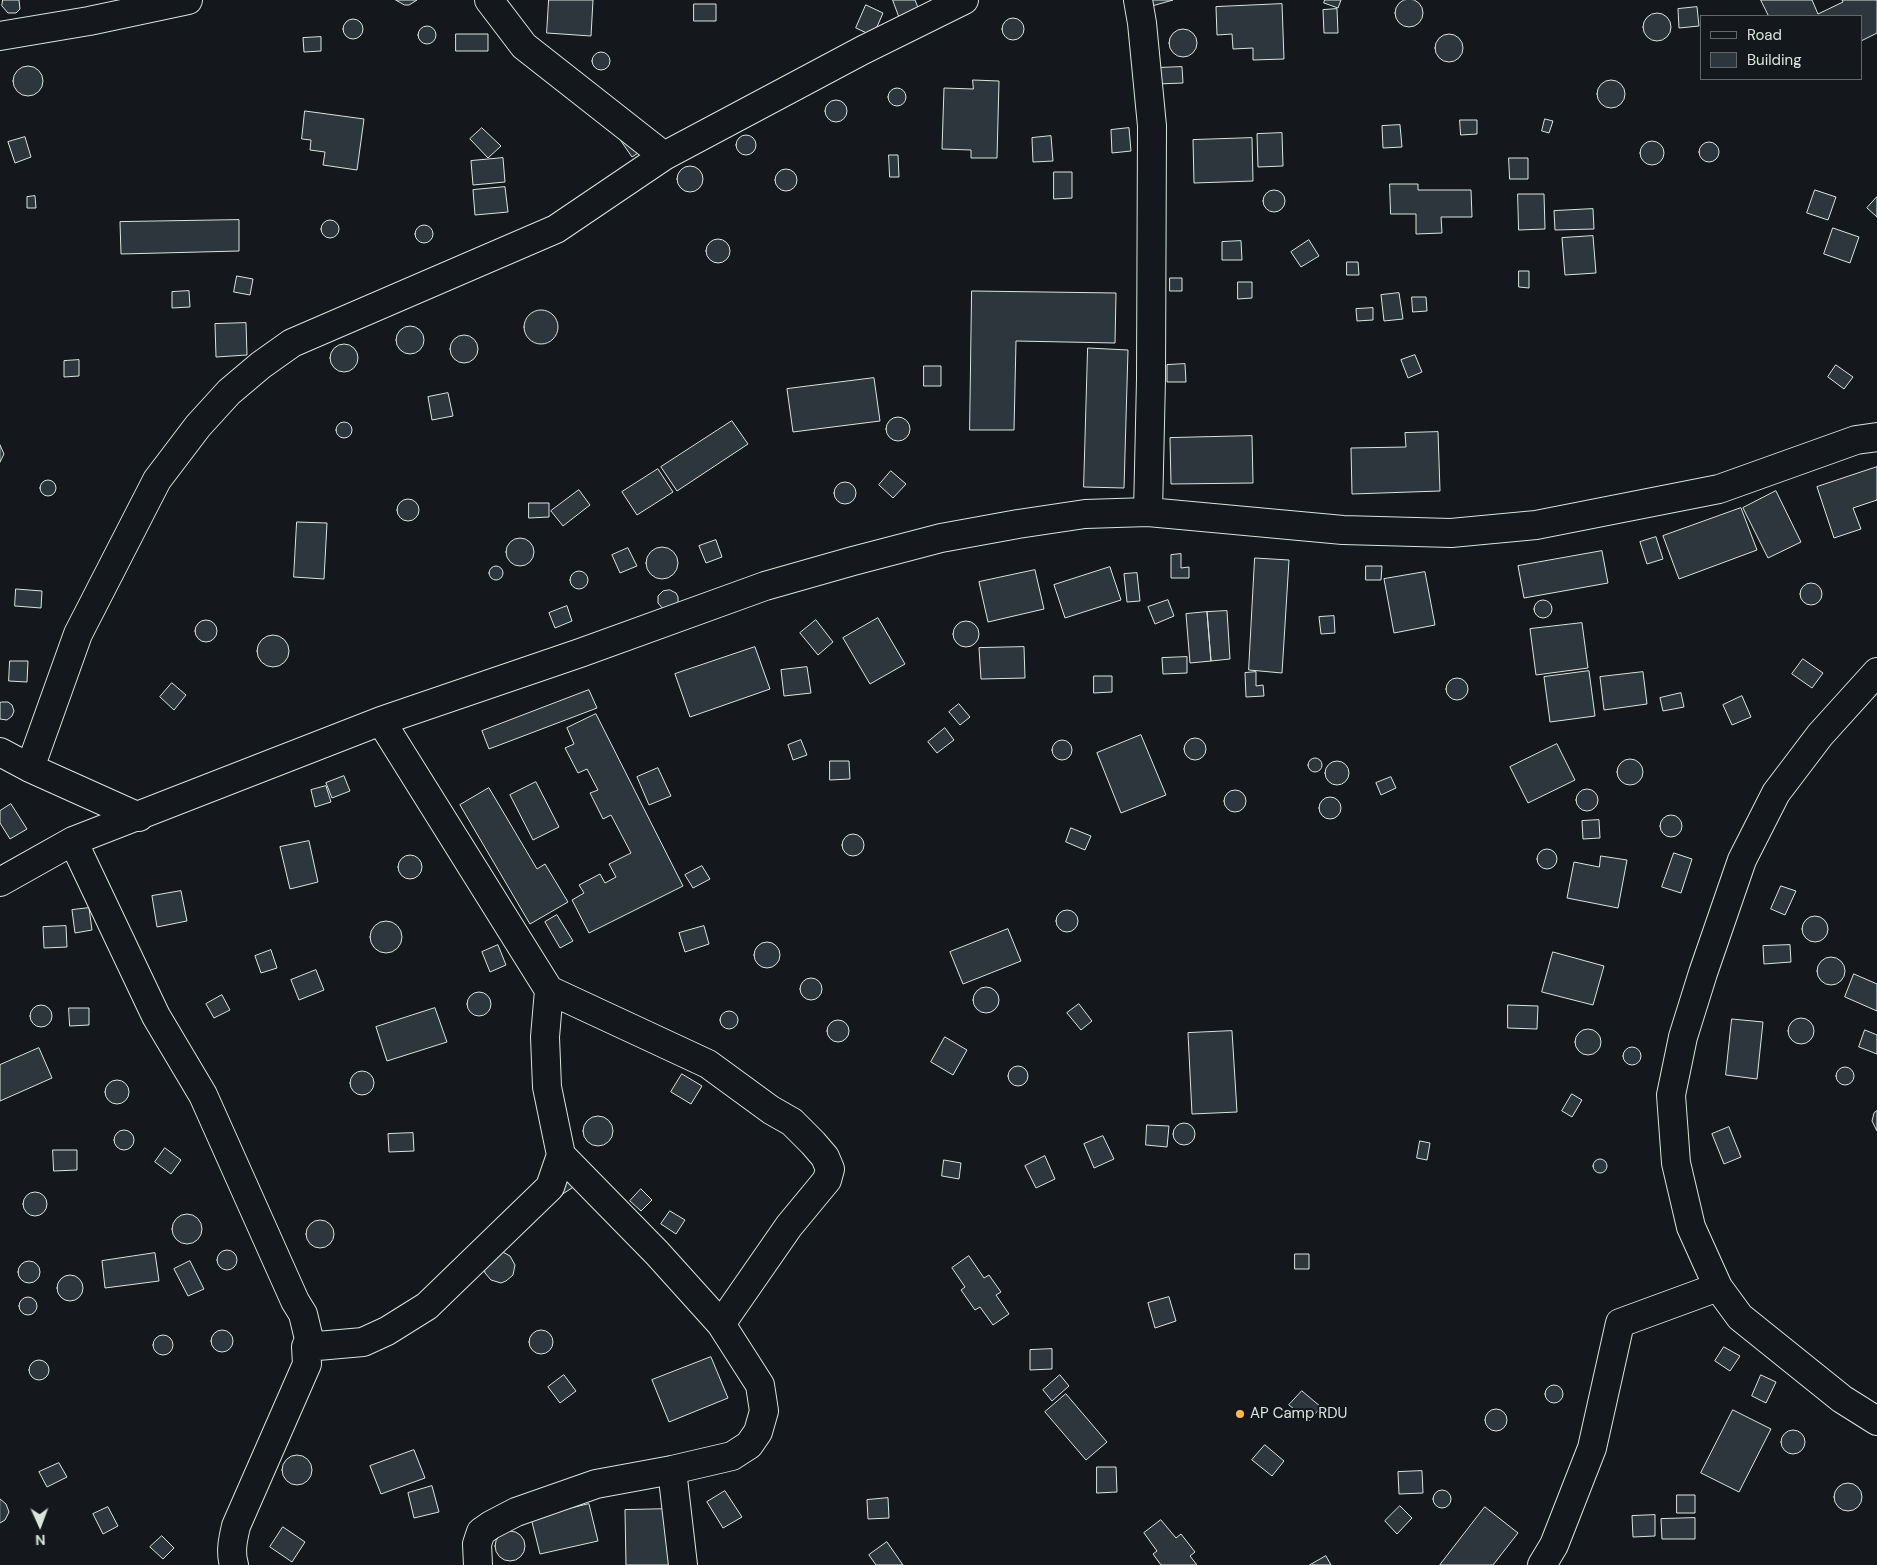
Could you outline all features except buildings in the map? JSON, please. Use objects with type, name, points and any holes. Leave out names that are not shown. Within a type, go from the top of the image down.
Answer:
[{"type":"street","points":[[0,36],[89,21],[188,0]]},
{"type":"street","points":[[488,0],[524,46],[664,156]]},
{"type":"street","points":[[30,768],[78,634],[157,480],[198,426],[229,392],[261,365],[292,343],[556,229],[664,156],[863,50],[964,0]]},
{"type":"street","points":[[1138,0],[1152,126],[1151,379],[1148,512]]},
{"type":"street","points":[[0,882],[73,841],[381,722],[765,586],[941,538],[1085,514],[1148,512],[1353,530],[1451,533],[1536,525],[1719,489],[1856,440],[1877,437]]},
{"type":"street","points":[[1877,672],[1820,735],[1776,793],[1742,860],[1702,973],[1683,1037],[1671,1095],[1676,1163],[1691,1226],[1718,1287],[1740,1317],[1842,1399],[1877,1422]]},
{"type":"street","points":[[381,722],[549,990],[708,1064],[771,1110],[792,1122],[825,1157],[830,1169],[827,1180],[789,1226],[721,1324]]},
{"type":"street","points":[[0,752],[30,768],[139,816]]},
{"type":"street","points":[[73,841],[156,1016],[203,1096],[295,1301],[303,1314],[309,1339],[306,1347],[307,1364],[236,1526],[232,1550],[234,1565]]},
{"type":"street","points":[[478,1565],[477,1544],[481,1532],[491,1525],[516,1512],[596,1484],[672,1470],[732,1456],[749,1445],[758,1432],[764,1411],[760,1385],[721,1324],[657,1253],[562,1154],[548,1088],[544,1037],[549,990]]},
{"type":"street","points":[[306,1347],[363,1342],[387,1331],[427,1306],[550,1187],[562,1154]]},
{"type":"street","points":[[1542,1565],[1554,1545],[1592,1448],[1620,1322],[1718,1287]]},
{"type":"street","points":[[672,1470],[683,1565]]},
{"type":"place","name":"AP Camp RDU","points":[[1240,1414]]}]
